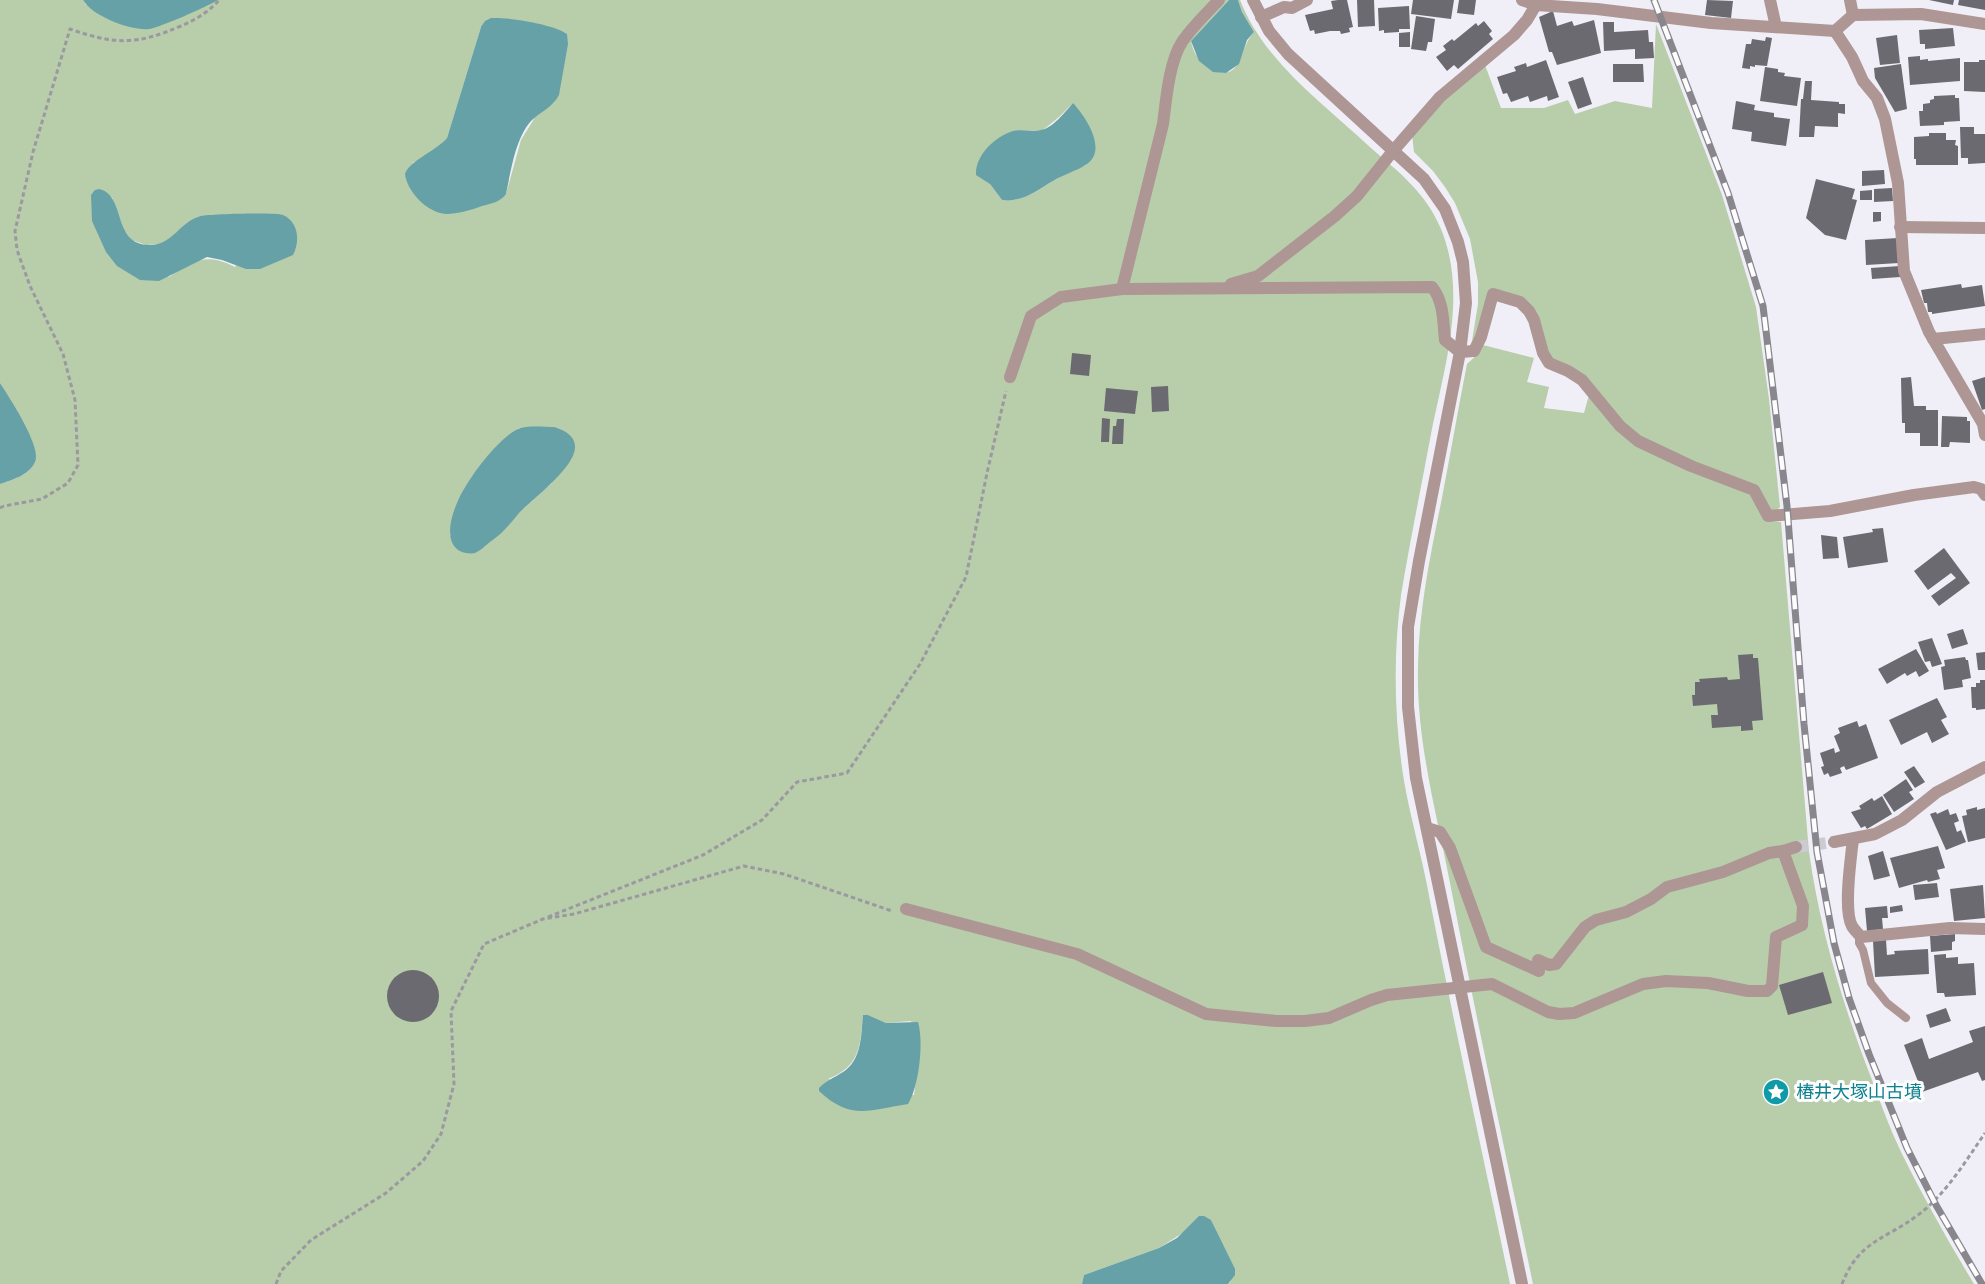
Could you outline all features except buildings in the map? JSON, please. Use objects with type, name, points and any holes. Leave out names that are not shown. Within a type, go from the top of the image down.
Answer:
[{"type":"street","points":[[1122,289],[1163,124],[1176,57],[1182,43],[1219,0]]},
{"type":"street","points":[[1253,0],[1261,17],[1288,54],[1424,179],[1435,193],[1445,209],[1458,242],[1465,273],[1466,303],[1460,352],[1417,569],[1408,627],[1409,719],[1416,778],[1522,1284]]},
{"type":"street","points":[[1261,17],[1284,7],[1292,8],[1307,0]]},
{"type":"street","points":[[1522,0],[1536,5],[1555,2],[1712,23],[1836,31],[1853,15],[1921,14],[1985,24]]},
{"type":"street","points":[[1770,0],[1776,27]]},
{"type":"street","points":[[1850,0],[1853,15]]},
{"type":"street","points":[[1219,289],[1258,276],[1335,216],[1357,196],[1440,97],[1514,35],[1536,5]]},
{"type":"street","points":[[1836,31],[1863,81],[1877,98],[1885,119],[1898,183],[1904,271],[1933,339],[1983,424],[1985,435]]},
{"type":"street","points":[[1900,227],[1985,228]]},
{"type":"street","points":[[1010,378],[1031,316],[1061,297],[1122,289],[1432,287],[1441,303],[1445,340],[1460,352],[1474,351],[1481,337],[1493,294],[1520,302],[1534,320],[1543,353],[1549,363],[1582,380],[1620,426],[1652,449],[1754,489],[1768,516],[1803,515],[1914,495],[1974,487],[1984,489]]},
{"type":"street","points":[[1933,339],[1985,334]]},
{"type":"street","points":[[1834,842],[1875,834],[1902,820],[1937,792],[1985,767]]},
{"type":"street","points":[[1427,828],[1440,832],[1450,848],[1486,947],[1539,971],[1538,960],[1549,965],[1556,964],[1585,927],[1596,920],[1626,912],[1651,899],[1667,887],[1723,872],[1770,853],[1796,847]]},
{"type":"street","points":[[1853,839],[1849,879],[1849,917],[1852,927],[1861,937],[1950,928],[1985,929]]},
{"type":"street","points":[[906,909],[1077,954],[1206,1014],[1276,1021],[1305,1021],[1329,1018],[1387,995],[1492,984],[1559,1014],[1574,1013],[1643,984],[1666,981],[1708,983],[1748,991],[1767,991],[1772,986],[1776,936],[1802,925],[1804,917],[1803,906],[1782,851]]},
{"type":"lane","points":[[1859,934],[1859,943],[1863,950],[1871,983],[1887,1003],[1906,1018]]},
{"type":"path","points":[[0,508],[42,499],[68,483],[78,465],[75,400],[63,354],[30,286],[17,250],[15,231],[33,152],[70,29],[96,38],[129,42],[153,38],[192,21],[219,0]]},
{"type":"path","points":[[276,1284],[281,1271],[311,1240],[386,1193],[423,1161],[441,1134],[454,1084],[451,1011],[484,944],[703,855],[762,820],[797,782],[848,772],[920,664],[966,578],[987,473],[1010,378]]},
{"type":"path","points":[[543,919],[574,914],[744,866],[784,874],[890,912],[906,909]]},
{"type":"path","points":[[1842,1284],[1854,1258],[1876,1240],[1918,1215],[1950,1184],[1985,1133]]},
{"type":"green space","points":[[0,0],[83,0],[86,5],[214,2],[218,0],[1229,0],[1191,41],[1195,53],[1202,62],[1220,72],[1228,72],[1238,63],[1254,32],[1242,12],[1238,0],[1240,0],[1264,43],[1297,81],[1402,175],[1420,194],[1435,216],[1449,254],[1453,280],[1451,331],[1401,595],[1397,642],[1397,711],[1407,796],[1510,1284],[1228,1284],[1231,1281],[1221,1243],[1211,1220],[1184,1232],[1159,1248],[1084,1275],[1082,1284],[0,1284],[0,484],[17,478],[32,440],[0,383]],"holes":[[[481,27],[534,119],[521,140],[506,194],[412,163],[431,153],[447,138]],[[1073,103],[1086,165],[1063,175],[1025,197],[1002,200],[990,184],[1014,131],[1043,130]],[[112,197],[124,231],[132,240],[146,245],[169,240],[182,228],[269,214],[235,267],[217,260],[201,260],[169,277],[91,204]],[[519,428],[552,483],[520,512],[450,536],[464,489],[494,450]],[[863,1015],[886,1023],[911,1021],[920,1049],[914,1095],[828,1079],[847,1068],[856,1054],[861,1037]]]},
{"type":"green space","points":[[1656,24],[1722,195],[1756,307],[1769,399],[1780,507],[1774,513],[1770,512],[1756,488],[1692,463],[1640,438],[1552,360],[1547,351],[1538,319],[1490,290],[1477,335],[1472,341],[1478,304],[1478,282],[1470,239],[1455,203],[1445,187],[1414,152],[1412,134],[1463,81],[1485,65],[1501,108],[1544,108],[1568,100],[1575,114],[1615,101],[1652,108]]},
{"type":"green space","points":[[1483,345],[1534,358],[1527,382],[1549,387],[1544,408],[1584,413],[1589,395],[1617,429],[1752,493],[1772,521],[1781,522],[1809,852],[1826,939],[1851,1024],[1893,1134],[1909,1169],[1974,1284],[1533,1284],[1433,802],[1418,693],[1420,624],[1429,563],[1467,364],[1478,354]]},
{"type":"water","points":[[83,0],[218,0],[163,25],[141,29],[103,17]]},
{"type":"water","points":[[1229,0],[1238,0],[1254,32],[1247,40],[1239,64],[1226,73],[1213,72],[1199,61],[1191,41]]},
{"type":"water","points":[[491,18],[530,22],[552,27],[567,34],[568,44],[559,95],[531,121],[521,137],[504,197],[496,202],[464,212],[439,213],[419,200],[410,188],[405,174],[412,165],[447,138],[481,27]]},
{"type":"water","points":[[1073,103],[1088,124],[1095,142],[1093,158],[1087,164],[1016,200],[1002,200],[990,184],[976,175],[982,154],[999,138],[1013,131],[1045,129]]},
{"type":"water","points":[[99,189],[108,193],[124,229],[138,243],[150,245],[165,241],[187,223],[201,216],[268,214],[283,215],[292,222],[297,233],[297,244],[293,255],[260,269],[246,269],[207,257],[159,281],[140,280],[117,266],[106,252],[92,221],[91,195]]},
{"type":"water","points":[[0,383],[24,422],[36,455],[35,462],[29,470],[0,484]]},
{"type":"water","points":[[554,427],[569,434],[575,444],[573,456],[561,474],[502,532],[479,551],[468,553],[456,548],[450,537],[450,530],[457,503],[474,473],[491,451],[509,434],[518,429]]},
{"type":"water","points":[[863,1015],[886,1023],[918,1022],[921,1041],[919,1064],[915,1087],[908,1104],[871,1110],[851,1110],[841,1107],[819,1091],[822,1085],[843,1072],[854,1061],[861,1039]]},
{"type":"water","points":[[1199,1216],[1211,1220],[1235,1269],[1235,1275],[1228,1284],[1082,1284],[1084,1275],[1159,1248],[1177,1238]]},
{"type":"tunnel","points":[[1796,847],[1834,842]]},
{"type":"railway","points":[[1654,0],[1728,193],[1763,306],[1787,506],[1804,724],[1817,852],[1834,943],[1849,998],[1907,1148],[1936,1205],[1982,1284]]},
{"type":"place","name":"椿井大塚山古墳","points":[[1776,1092]]}]
